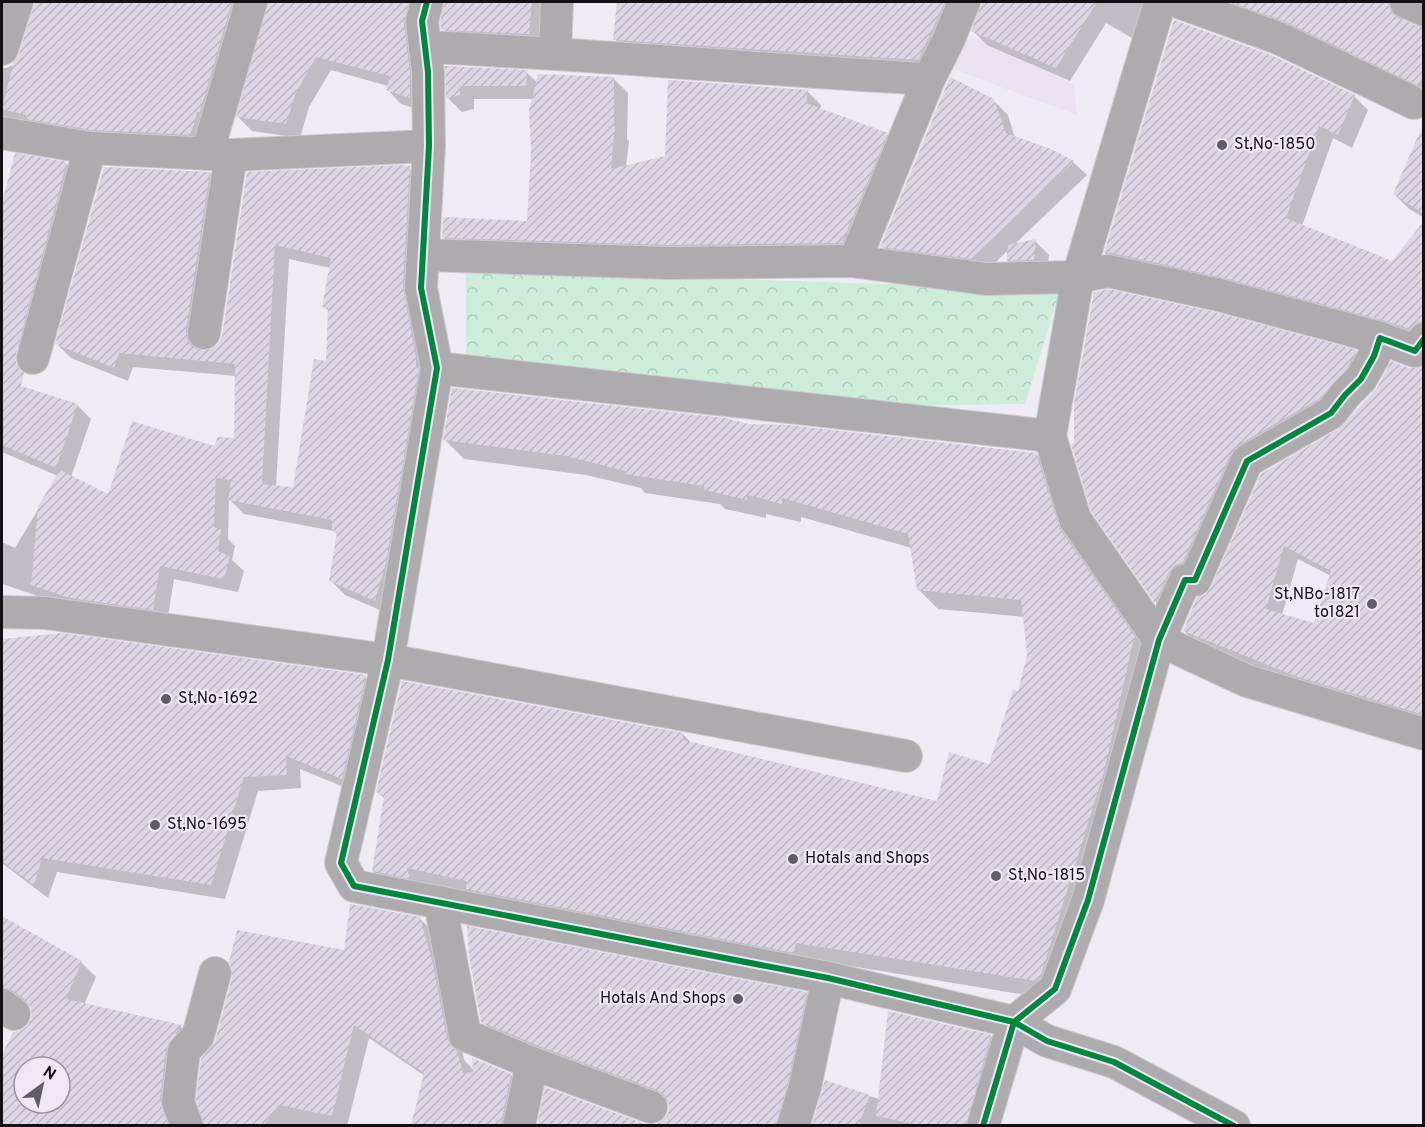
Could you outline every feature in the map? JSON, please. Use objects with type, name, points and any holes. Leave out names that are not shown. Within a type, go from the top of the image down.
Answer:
[{"type":"street","points":[[2,49],[17,2]]},
{"type":"street","points":[[204,333],[219,154],[251,2]]},
{"type":"street","points":[[427,2],[422,21],[428,72],[429,146],[421,288],[437,368],[388,660],[341,863],[354,886],[828,978],[1014,1022],[1047,1041],[1114,1062],[1234,1125]]},
{"type":"street","points":[[555,52],[557,2]]},
{"type":"street","points":[[851,261],[855,260],[929,78],[964,2]]},
{"type":"street","points":[[1160,2],[1078,277],[1050,436],[1075,519],[1159,640],[1247,681],[1424,734]]},
{"type":"street","points":[[1178,2],[1278,38],[1414,103]]},
{"type":"street","points":[[1406,2],[1424,10]]},
{"type":"street","points":[[425,47],[555,52],[805,72],[929,78]]},
{"type":"street","points":[[2,134],[90,148],[219,154],[429,146]]},
{"type":"street","points":[[33,358],[90,148]]},
{"type":"street","points":[[424,255],[668,263],[851,261],[986,279],[1078,277],[1108,271],[1219,295],[1380,338],[1415,351],[1424,339]]},
{"type":"street","points":[[983,1125],[1014,1022],[1055,989],[1088,900],[1159,640],[1185,580],[1195,580],[1247,461],[1331,413],[1344,394],[1361,379],[1374,356],[1380,338]]},
{"type":"street","points":[[437,368],[1050,436]]},
{"type":"street","points":[[2,612],[45,612],[388,660],[906,756]]},
{"type":"street","points":[[440,902],[465,1035],[532,1063],[651,1107]]},
{"type":"street","points":[[187,1125],[178,1102],[184,1051],[198,1036],[215,973]]},
{"type":"street","points":[[793,1125],[805,1087],[828,978]]},
{"type":"street","points":[[519,1125],[532,1063]]},
{"type":"shaded area","points":[[966,34],[1074,84],[1077,115],[950,68]]},
{"type":"green space","points":[[466,270],[1060,290],[1025,404],[885,406],[466,362]]},
{"type":"building","points":[[35,2],[232,2],[200,112],[197,112],[191,135],[92,130],[25,119],[26,115],[2,109],[13,63],[19,54]]},
{"type":"building","points":[[268,2],[409,2],[404,23],[410,73],[410,98],[386,90],[390,76],[316,57],[296,93],[286,124],[236,117]]},
{"type":"building","points":[[444,2],[532,2],[529,34],[441,30],[440,22]]},
{"type":"building","points":[[617,2],[945,2],[918,60],[613,40]]},
{"type":"building","points":[[982,2],[1097,2],[1056,68],[971,31]]},
{"type":"building","points":[[1230,2],[1388,2],[1391,12],[1398,18],[1424,28],[1424,76],[1417,85],[1286,22]]},
{"type":"building","points":[[1174,20],[1271,55],[1355,95],[1338,135],[1319,126],[1286,218],[1392,261],[1424,221],[1424,321],[1416,323],[1409,329],[1224,278],[1104,253]]},
{"type":"building","points":[[445,66],[527,70],[526,86],[460,86],[460,95],[446,99]]},
{"type":"building","points":[[538,74],[614,77],[615,126],[611,169],[665,156],[668,80],[808,90],[806,103],[888,133],[842,243],[668,245],[442,238],[443,217],[527,221],[531,152],[529,110]]},
{"type":"building","points":[[950,77],[994,99],[1006,133],[1051,149],[1074,161],[971,259],[880,247]]},
{"type":"building","points":[[1424,122],[1424,214],[1393,194]]},
{"type":"building","points":[[15,153],[67,162],[16,354],[16,363],[24,373],[21,386],[78,404],[56,468],[2,445],[2,203]]},
{"type":"building","points":[[410,166],[403,287],[416,367],[419,368],[386,563],[375,601],[329,581],[337,532],[332,531],[332,520],[228,500],[231,481],[242,482],[216,478],[214,527],[221,530],[218,551],[230,556],[224,579],[160,566],[153,610],[70,598],[31,585],[38,506],[60,470],[108,494],[132,421],[214,446],[218,437],[234,438],[235,364],[119,353],[114,368],[55,344],[104,167],[210,172],[186,330],[187,339],[192,347],[202,351],[218,345],[222,336],[247,172]],"holes":[[[275,245],[331,258],[322,307],[328,308],[326,361],[314,359],[293,487],[262,484]]]},
{"type":"building","points":[[1036,239],[1034,260],[1006,261],[1008,245]]},
{"type":"building","points":[[1108,289],[1215,312],[1357,350],[1347,368],[1319,399],[1238,445],[1231,453],[1183,562],[1175,565],[1169,572],[1155,603],[1091,511],[1071,444],[1074,444],[1074,404],[1094,292]]},
{"type":"building","points":[[1391,361],[1409,368],[1424,366],[1424,715],[1298,677],[1183,631],[1197,597],[1205,595],[1211,587],[1261,474],[1340,428],[1377,388]],"holes":[[[1284,546],[1331,571],[1314,623],[1266,609]]]},
{"type":"building","points":[[452,388],[725,418],[749,424],[788,425],[1036,453],[1060,529],[1136,638],[1133,642],[1104,772],[1040,978],[1036,981],[796,943],[794,953],[466,889],[466,881],[407,868],[410,879],[372,871],[384,796],[376,792],[402,681],[683,733],[683,740],[937,801],[949,752],[989,764],[1013,690],[1018,691],[1027,655],[1021,600],[917,590],[908,534],[782,498],[782,504],[747,495],[747,500],[704,490],[704,486],[624,474],[625,471],[566,456],[443,440]]},
{"type":"building","points":[[62,633],[366,675],[342,779],[286,756],[287,775],[244,777],[211,885],[42,858],[34,885],[2,861],[2,639]]},
{"type":"building","points":[[350,904],[420,917],[433,964],[447,1038],[457,1051],[463,1073],[473,1072],[472,1058],[511,1074],[501,1125],[411,1125],[424,1073],[354,1025],[332,1116],[279,1105],[264,1125],[204,1125],[196,1100],[201,1059],[215,1041],[232,978],[229,962],[237,930],[344,950]]},
{"type":"building","points":[[2,916],[82,961],[66,999],[182,1025],[166,1049],[160,1100],[168,1125],[2,1125],[2,1055],[13,1032],[22,1030],[28,1025],[32,1016],[30,1006],[12,990],[2,987]]},
{"type":"building","points":[[467,926],[807,992],[788,1082],[776,1125],[655,1125],[668,1114],[669,1105],[665,1096],[657,1090],[481,1022],[469,956]]},
{"type":"building","points":[[888,1011],[991,1035],[966,1125],[919,1125],[876,1116]]},
{"type":"building","points":[[825,1080],[870,1095],[859,1125],[812,1125]]},
{"type":"building","points":[[545,1087],[645,1124],[655,1125],[537,1125]]},
{"type":"cycle path","points":[[427,2],[422,21],[428,72],[429,146],[421,288],[437,368],[388,660],[341,863],[354,886],[828,978],[1014,1022],[1047,1041],[1114,1062],[1234,1126]]},
{"type":"cycle path","points":[[983,1126],[1014,1022],[1055,989],[1088,900],[1159,640],[1185,580],[1195,580],[1247,461],[1331,413],[1361,379],[1374,356],[1380,338],[1415,351],[1424,339]]},
{"type":"place","name":"St,No-1850","points":[[1222,145]]},
{"type":"place","name":"St,NBo-1817 to1821","points":[[1372,604]]},
{"type":"place","name":"St,No-1692","points":[[166,699]]},
{"type":"place","name":"St,No-1695","points":[[155,825]]},
{"type":"place","name":"Hotals and Shops","points":[[793,859]]},
{"type":"place","name":"St,No-1815","points":[[996,876]]},
{"type":"place","name":"Hotals And Shops","points":[[738,999]]}]
